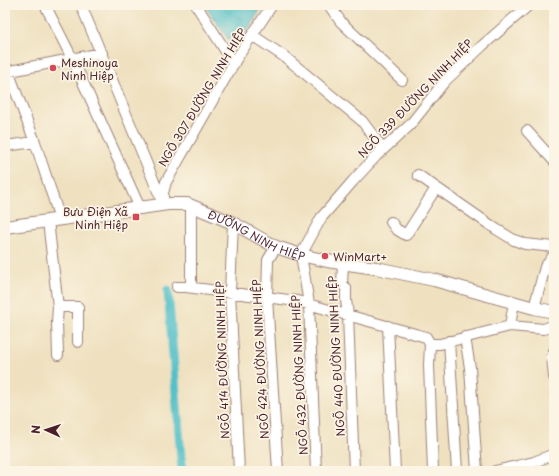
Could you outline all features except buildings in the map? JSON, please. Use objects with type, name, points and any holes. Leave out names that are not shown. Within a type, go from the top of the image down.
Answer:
[{"type":"main road","name":"ĐƯỜNG NINH HIỆP","points":[[5,227],[163,204],[186,204],[233,223],[276,247],[301,255],[327,262],[376,268],[434,280],[534,308],[554,312]]},
{"type":"street","points":[[45,5],[72,58],[140,208]]},
{"type":"street","points":[[81,5],[163,204]]},
{"type":"street","points":[[196,5],[234,64]]},
{"type":"street","name":"NGÕ 307 ĐƯỜNG NINH HIỆP","points":[[163,204],[163,193],[166,182],[234,64],[272,5]]},
{"type":"street","points":[[329,5],[341,22],[402,80]]},
{"type":"street","name":"NGÕ 339 ĐƯỜNG NINH HIỆP","points":[[301,255],[321,218],[353,181],[383,149],[410,124],[445,81],[528,5]]},
{"type":"street","points":[[252,35],[285,57],[362,121],[383,149]]},
{"type":"street","points":[[58,355],[58,307],[54,220],[35,142],[6,72],[102,53]]},
{"type":"street","points":[[527,130],[554,161]]},
{"type":"street","points":[[5,146],[35,142]]},
{"type":"street","points":[[418,175],[514,240],[525,244],[554,247]]},
{"type":"street","points":[[390,222],[396,229],[406,235],[436,188]]},
{"type":"street","points":[[190,287],[191,206]]},
{"type":"street","name":"NGÕ 414 ĐƯỜNG NINH HIỆP","points":[[233,223],[230,292],[239,471]]},
{"type":"street","name":"NGÕ 424 ĐƯỜNG NINH HIỆP","points":[[276,247],[268,260],[267,298],[278,471]]},
{"type":"street","name":"NGÕ 432 ĐƯỜNG NINH HIỆP","points":[[301,255],[309,304],[313,434],[316,471]]},
{"type":"street","points":[[534,308],[545,267],[554,255]]},
{"type":"street","name":"NGÕ 440 ĐƯỜNG NINH HIỆP","points":[[344,264],[342,284],[346,288],[348,315],[354,471]]},
{"type":"street","points":[[177,287],[190,287],[297,301],[426,337],[430,344],[429,364],[434,471]]},
{"type":"street","points":[[510,326],[514,302]]},
{"type":"street","points":[[58,307],[78,307],[78,342]]},
{"type":"street","points":[[430,344],[440,344],[510,326],[544,329],[554,325]]},
{"type":"street","points":[[388,326],[395,471]]},
{"type":"street","points":[[465,337],[470,368],[477,471]]},
{"type":"street","points":[[449,341],[457,471]]},
{"type":"street","points":[[554,352],[552,357],[554,377]]},
{"type":"street","points":[[495,471],[534,462],[554,454]]},
{"type":"water","points":[[204,5],[264,5],[244,35],[235,41],[228,39]]},
{"type":"waterway","points":[[168,290],[182,471]]},
{"type":"place","name":"Meshinoya Ninh Hiệp","points":[[53,68]]},
{"type":"place","name":"Bưu Điện Xã Ninh Hiệp","points":[[136,217]]},
{"type":"place","name":"WinMart+","points":[[325,256]]}]
